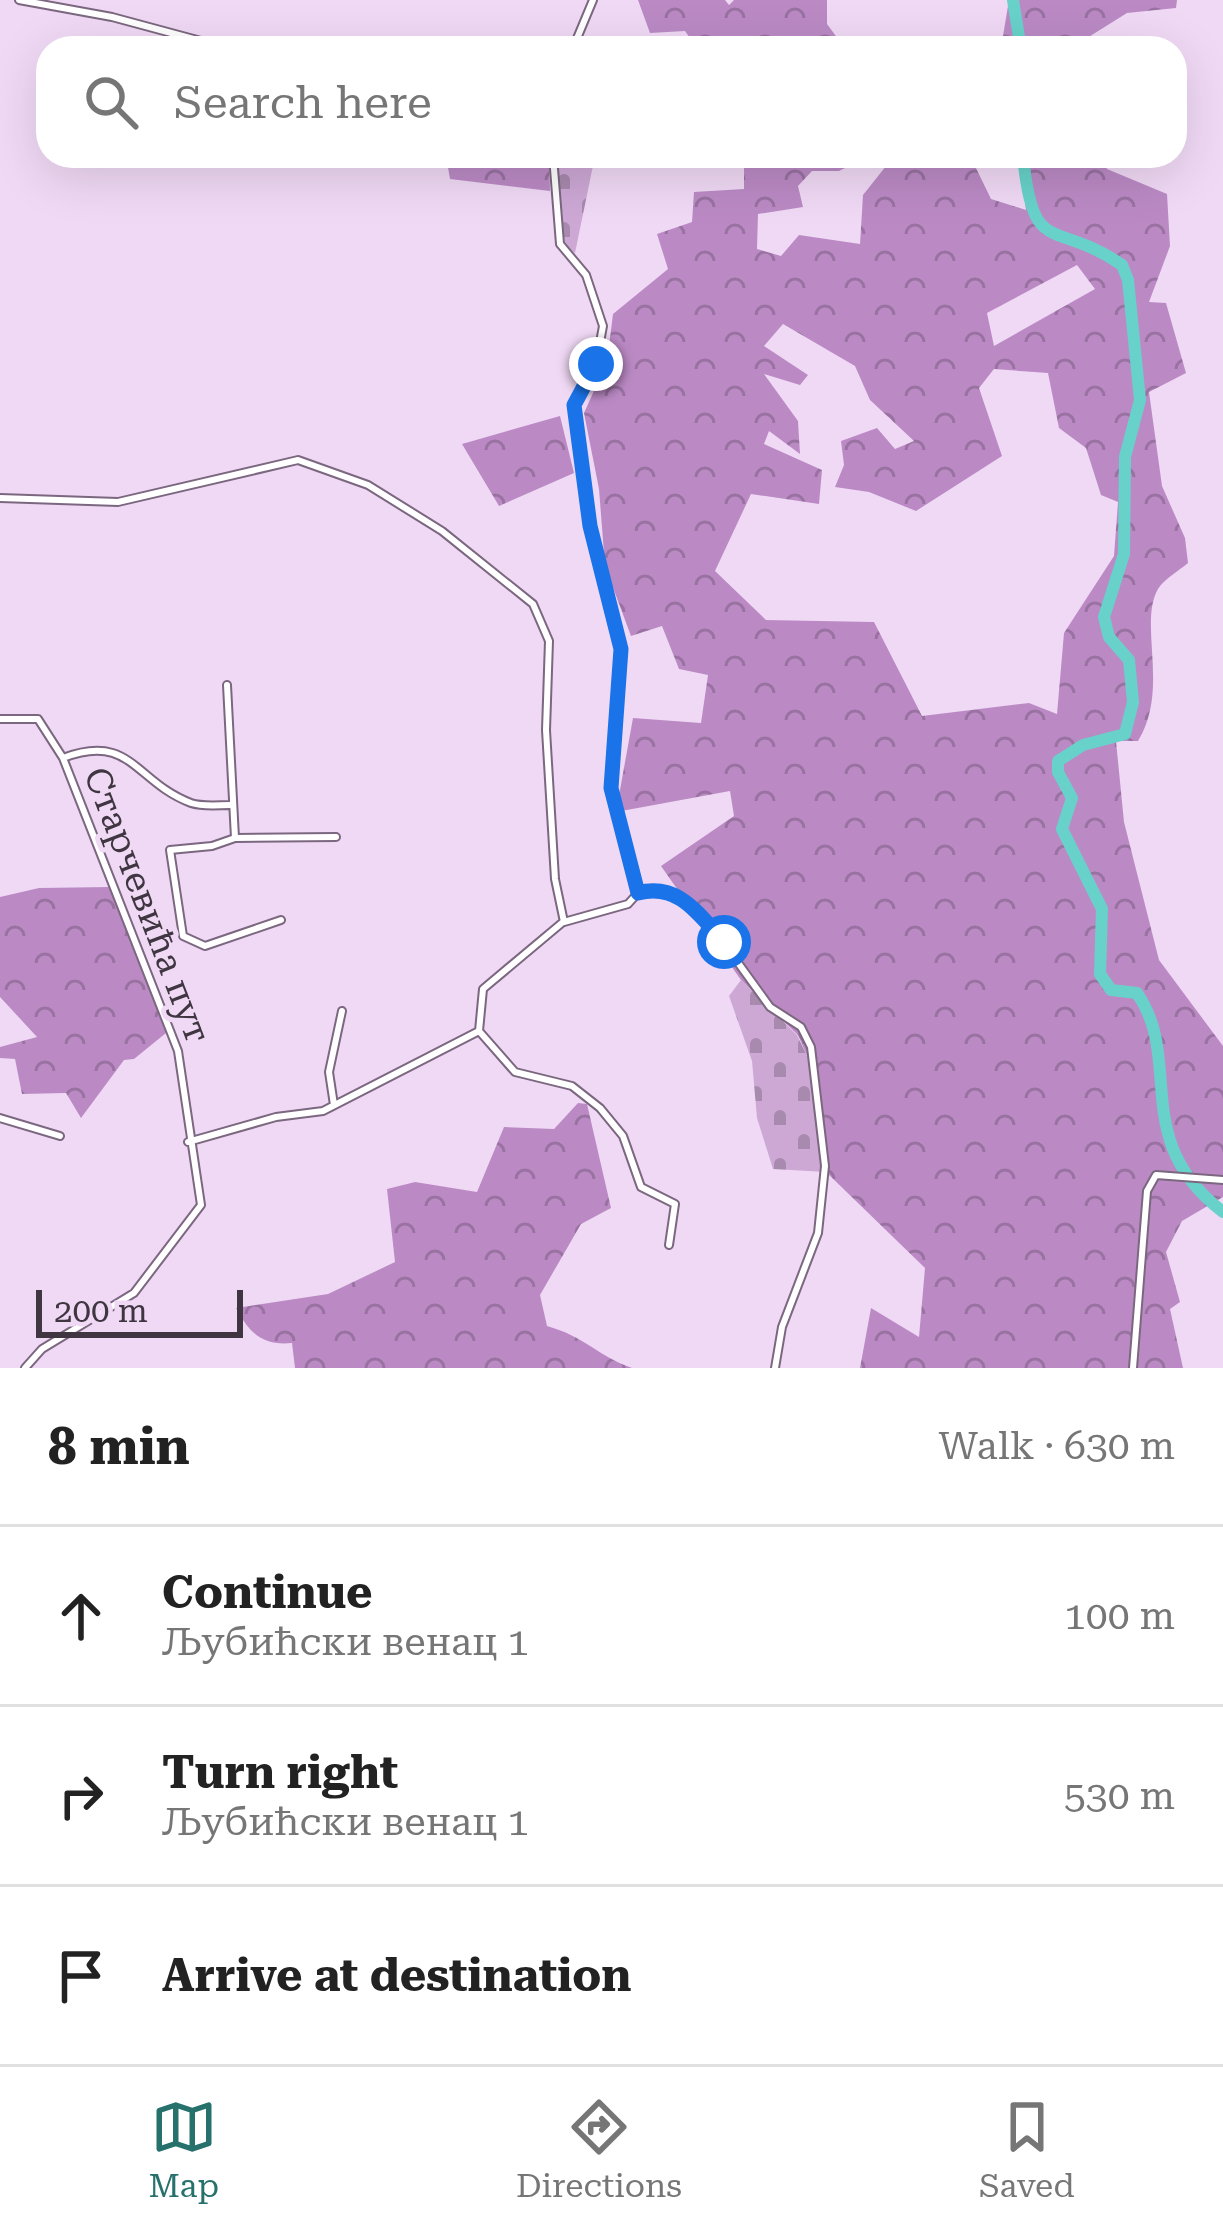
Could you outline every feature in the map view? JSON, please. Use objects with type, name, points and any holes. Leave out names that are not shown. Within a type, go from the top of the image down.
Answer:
[{"type":"street","points":[[19,0],[112,16],[184,36]]},
{"type":"street","points":[[578,36],[593,0]]},
{"type":"street","points":[[554,168],[560,244],[586,275],[604,326],[596,364],[574,405],[590,526],[621,649],[611,788],[638,893]]},
{"type":"street","points":[[0,498],[118,502],[298,460],[368,485],[442,531],[533,604],[549,641],[546,730],[555,879],[564,922]]},
{"type":"street","points":[[227,685],[235,838]]},
{"type":"street","name":"Старчевића пут","points":[[0,719],[38,719],[63,758],[178,1051],[200,1209],[134,1293],[61,1336],[25,1368]]},
{"type":"street","name":"Старчевића пут","points":[[63,758],[84,750],[115,749],[195,804],[230,806]]},
{"type":"street","name":"Старчевића пут","points":[[281,920],[205,946],[183,936],[170,850],[212,847],[235,838],[336,837]]},
{"type":"street","points":[[669,1245],[675,1204],[641,1187],[614,1124],[572,1086],[515,1072],[479,1031],[483,989],[564,922],[628,904],[638,893],[658,890],[680,896],[695,910],[770,1007],[801,1027],[814,1060],[825,1166],[818,1233],[782,1327],[775,1368]]},
{"type":"street","points":[[334,1106],[329,1072],[342,1011]]},
{"type":"street","points":[[188,1142],[334,1106],[479,1031]]},
{"type":"street","points":[[0,1118],[60,1136]]},
{"type":"street","points":[[1133,1368],[1147,1191],[1156,1175],[1223,1180]]},
{"type":"green space","points":[[638,0],[725,0],[729,5],[734,0],[827,0],[827,24],[836,36],[689,36],[685,31],[650,33]]},
{"type":"green space","points":[[1009,0],[1177,0],[1176,8],[1127,13],[1090,36],[1003,36]]},
{"type":"green space","points":[[448,168],[549,168],[550,191],[450,179]]},
{"type":"green space","points":[[558,168],[593,168],[575,253],[561,243]]},
{"type":"green space","points":[[744,168],[845,168],[812,171],[798,186],[803,207],[758,214],[757,249],[781,256],[799,235],[860,244],[863,195],[884,168],[976,168],[991,199],[1026,210],[1021,168],[1107,168],[1167,194],[1170,246],[1149,302],[1166,303],[1186,373],[1149,392],[1162,486],[1185,538],[1188,563],[1161,585],[1153,603],[1152,700],[1147,721],[1138,741],[1116,741],[1124,822],[1159,960],[1223,1046],[1223,1197],[1182,1221],[1166,1252],[1180,1302],[1170,1309],[1183,1368],[860,1368],[871,1308],[919,1337],[925,1268],[826,1172],[808,1058],[798,1035],[741,980],[661,866],[734,816],[730,791],[616,812],[633,718],[701,723],[708,675],[679,669],[662,626],[631,636],[605,566],[599,489],[584,413],[607,362],[613,314],[668,269],[657,234],[692,222],[694,192],[744,189]],"holes":[[[1077,265],[1095,289],[994,346],[987,313]],[[783,324],[855,366],[870,400],[914,441],[895,449],[877,428],[841,441],[844,465],[835,487],[869,492],[916,511],[1002,456],[979,388],[994,369],[1048,373],[1059,428],[1086,448],[1101,495],[1118,502],[1114,556],[1064,633],[1057,714],[1029,703],[922,716],[874,622],[766,620],[715,571],[751,494],[819,504],[822,470],[764,444],[769,431],[800,454],[798,421],[764,374],[800,385],[808,375],[764,346]]]},
{"type":"green space","points":[[560,416],[574,473],[499,506],[462,444]]},
{"type":"green space","points":[[110,887],[166,1033],[134,1059],[124,1060],[81,1118],[66,1093],[22,1094],[15,1059],[0,1058],[0,1047],[37,1037],[0,997],[0,897],[39,888]]},
{"type":"green space","points":[[741,980],[797,1035],[808,1058],[826,1172],[773,1169],[757,1118],[752,1061],[729,996]]},
{"type":"green space","points":[[578,1103],[587,1104],[611,1208],[581,1224],[540,1295],[547,1326],[632,1368],[295,1368],[292,1343],[265,1340],[241,1317],[236,1308],[328,1294],[395,1262],[387,1189],[415,1182],[477,1192],[504,1127],[554,1129]]},
{"type":"waterway","points":[[1013,0],[1019,36]]},
{"type":"waterway","points":[[1024,168],[1033,210],[1041,224],[1122,265],[1128,280],[1140,400],[1125,457],[1124,554],[1104,617],[1109,637],[1129,660],[1133,702],[1125,734],[1083,745],[1058,761],[1058,772],[1072,798],[1062,829],[1102,909],[1100,974],[1111,990],[1137,993],[1157,1046],[1167,1129],[1177,1157],[1194,1185],[1223,1212]]},
{"type":"route","points":[[596,364],[574,405],[590,526],[621,649],[611,788],[638,893],[658,890],[680,896],[724,942]]}]
